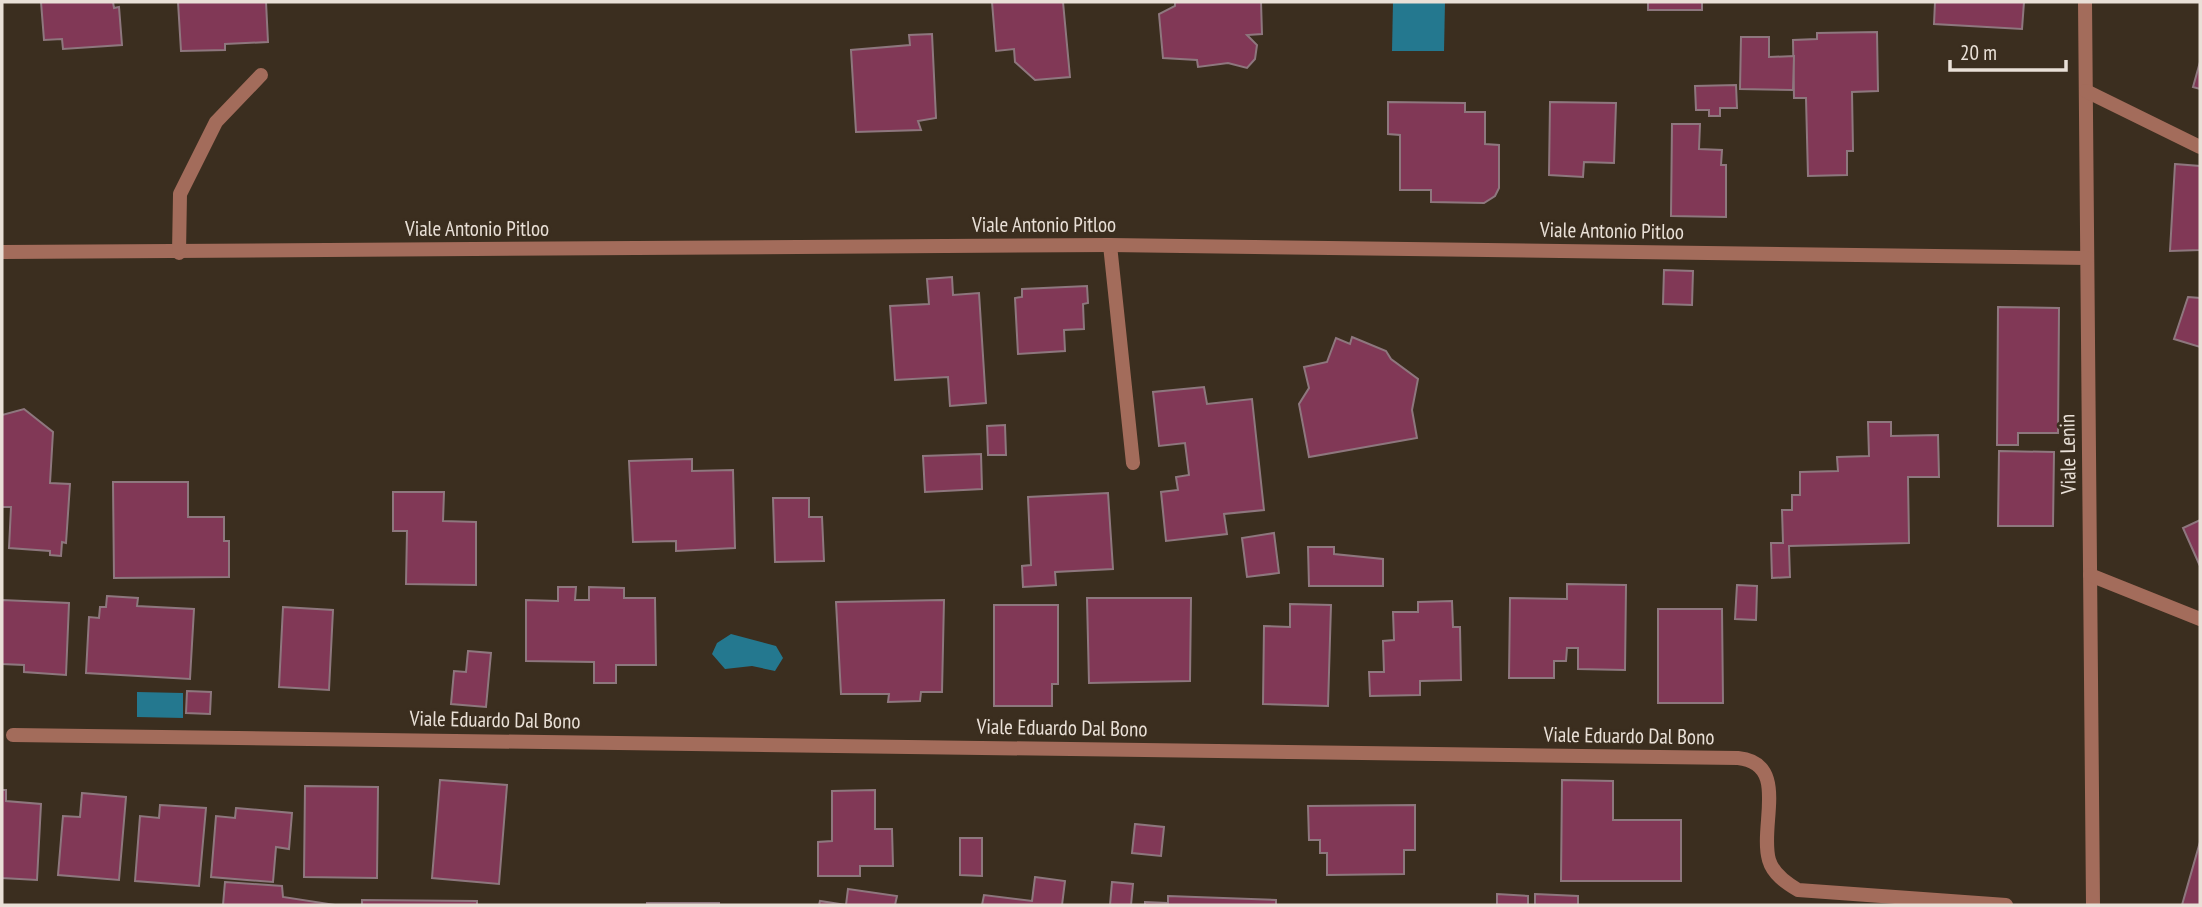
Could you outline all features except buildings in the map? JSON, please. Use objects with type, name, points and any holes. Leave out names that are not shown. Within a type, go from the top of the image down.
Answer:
[{"type":"street","name":"Viale Lenin","points":[[2085,2],[2093,905]]},
{"type":"street","points":[[179,253],[180,194],[216,122],[261,75]]},
{"type":"street","points":[[2085,91],[2200,147]]},
{"type":"street","points":[[1110,245],[1133,463]]},
{"type":"street","name":"Viale Antonio Pitloo","points":[[2,252],[179,253],[1110,245],[2087,258]]},
{"type":"street","points":[[2090,575],[2200,620]]},
{"type":"street","name":"Viale Eduardo Dal Bono","points":[[13,735],[1738,758],[1760,766],[1768,778],[1769,862],[1778,875],[1798,890],[2006,905]]},
{"type":"water","points":[[1393,2],[1445,2],[1444,51],[1392,51]]},
{"type":"water","points":[[731,634],[776,646],[783,658],[775,671],[752,666],[725,669],[712,654],[717,643]]},
{"type":"water","points":[[137,692],[183,693],[183,718],[137,717]]}]
